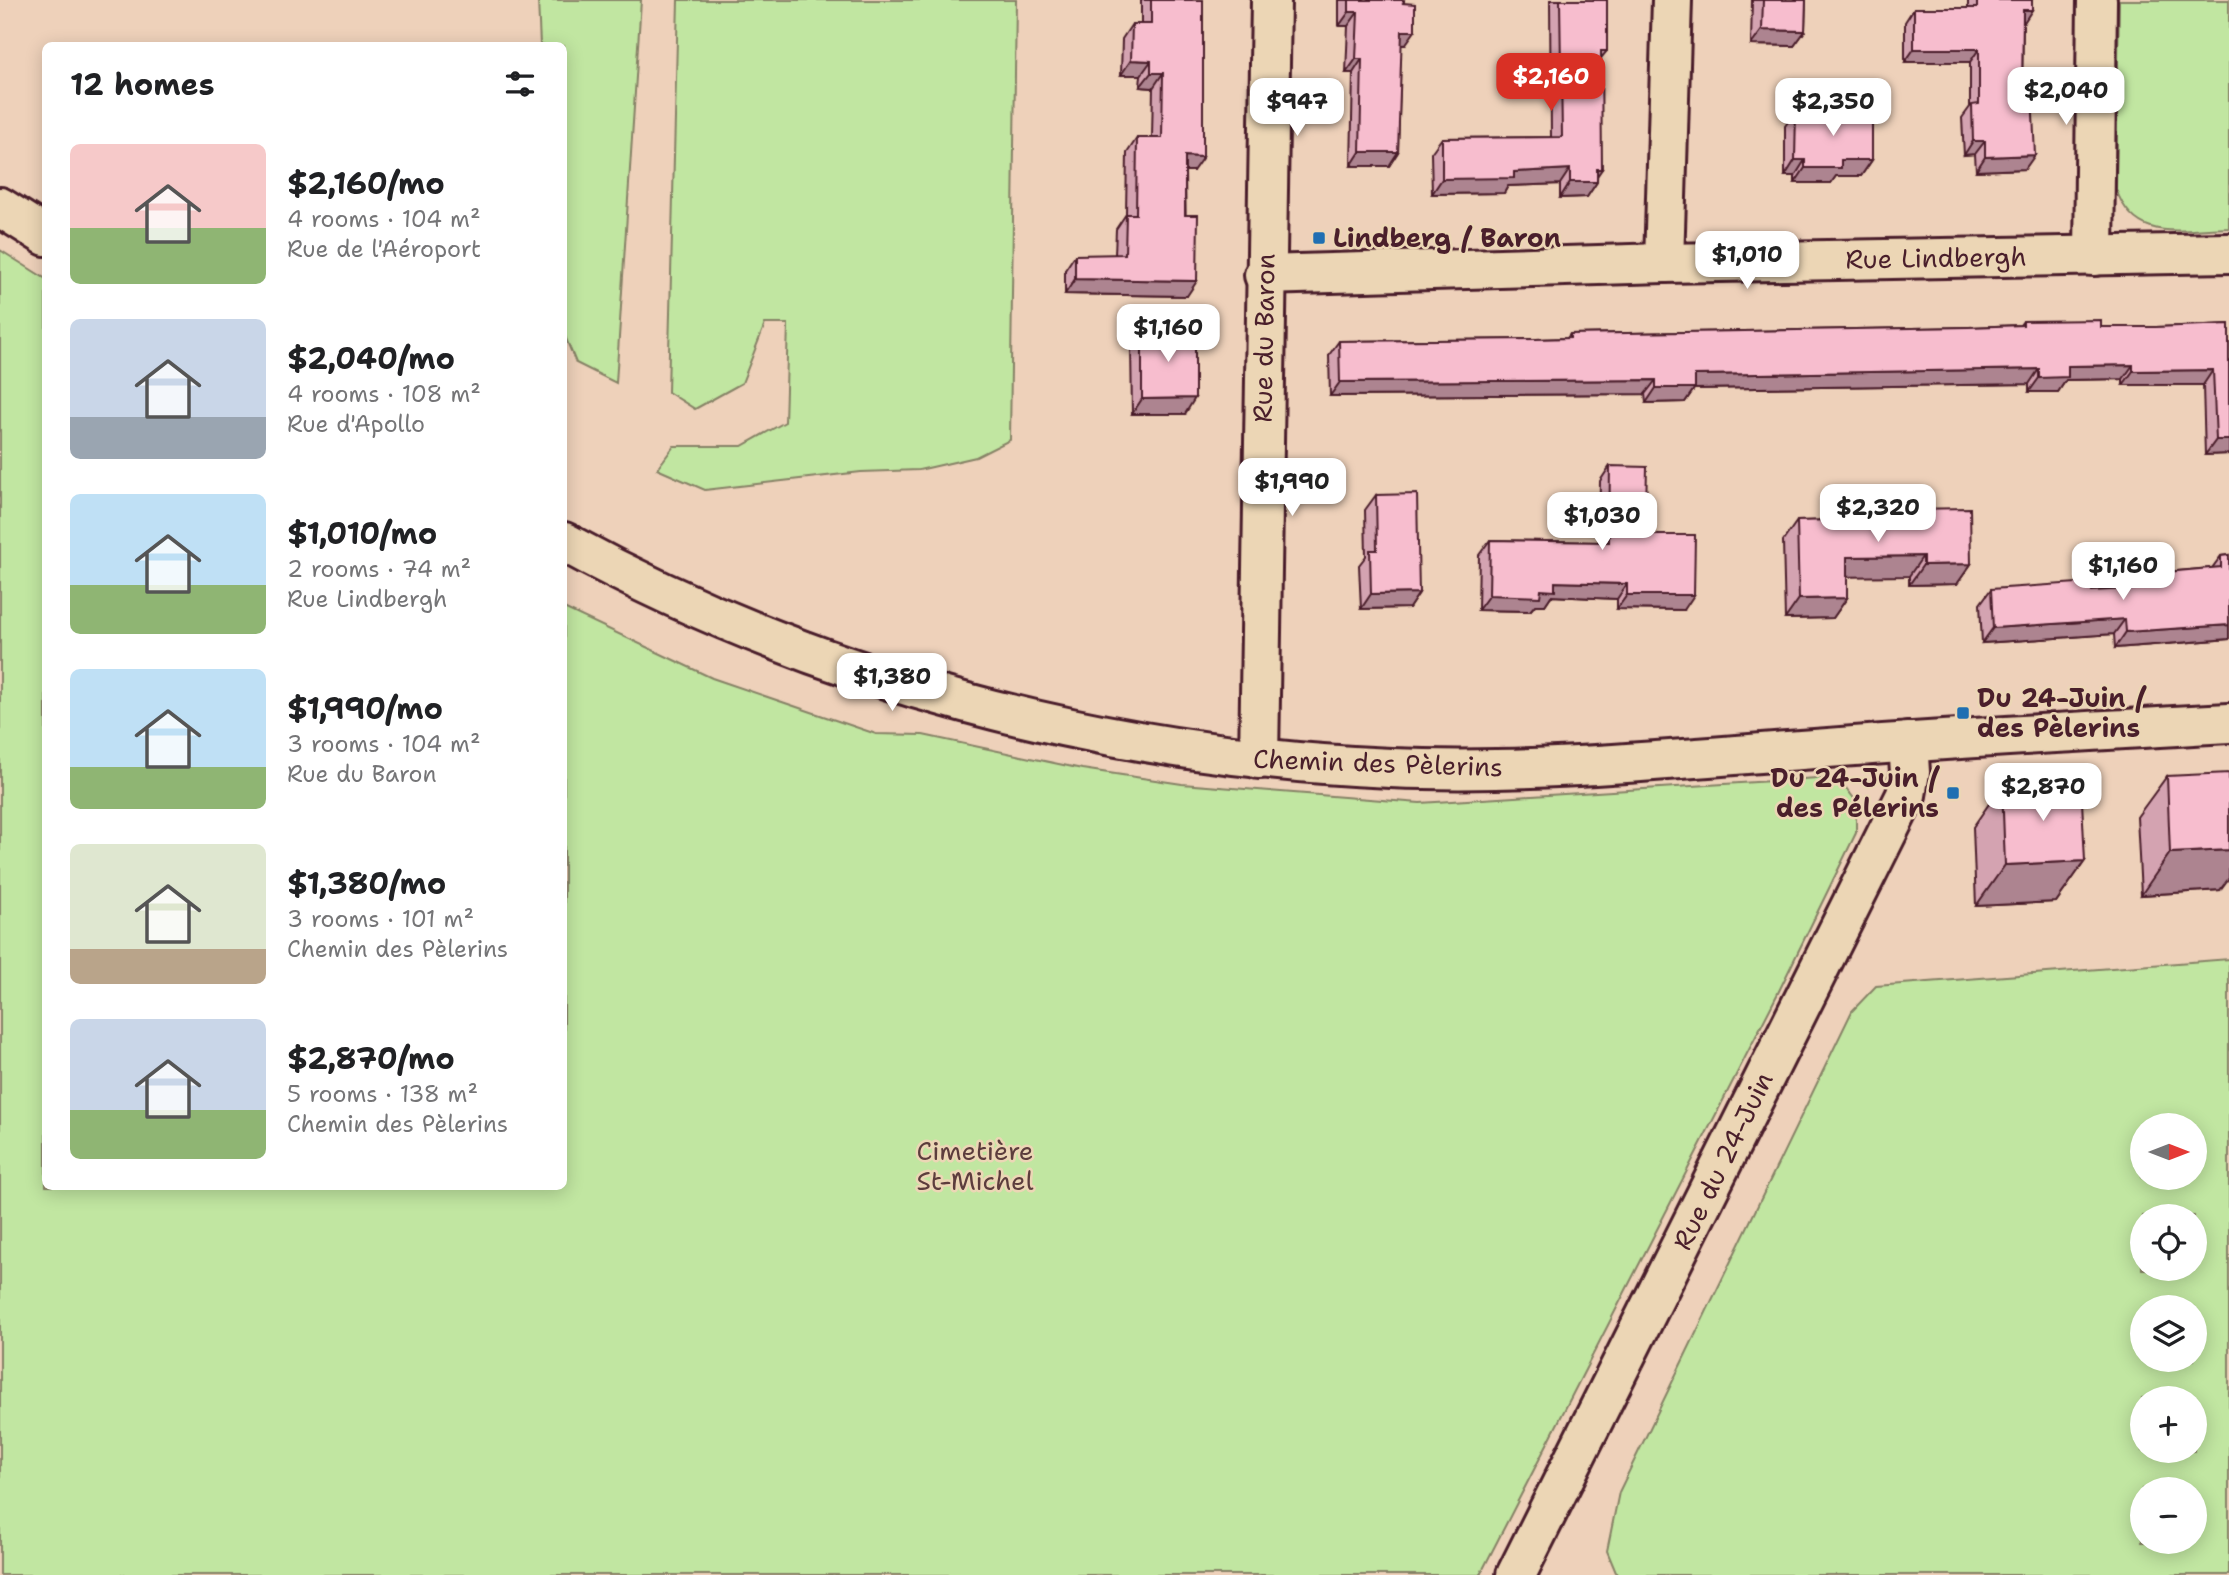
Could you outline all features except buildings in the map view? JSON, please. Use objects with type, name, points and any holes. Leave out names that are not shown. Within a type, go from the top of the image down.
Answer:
[{"type":"street","name":"Rue du Baron","points":[[1259,759],[1264,275],[1271,0]]},
{"type":"street","points":[[1664,263],[1672,0]]},
{"type":"street","points":[[2094,256],[2097,0]]},
{"type":"street","points":[[0,207],[42,233]]},
{"type":"street","name":"Rue Lindbergh","points":[[1264,275],[1664,263],[2229,253]]},
{"type":"street","name":"Chemin des Pèlerins","points":[[567,544],[631,579],[714,617],[881,679],[1006,712],[1153,744],[1259,759],[1391,768],[1528,768],[2229,723]]},
{"type":"street","name":"Rue du 24-Juin","points":[[1516,1575],[1906,795],[1910,772],[1908,742]]},
{"type":"green space","points":[[538,0],[641,0],[616,383],[576,363],[567,341],[567,42],[540,42]]},
{"type":"green space","points":[[678,0],[1016,0],[1010,440],[976,457],[919,470],[861,472],[705,490],[657,469],[674,446],[742,446],[785,422],[788,324],[765,324],[742,383],[695,409],[668,392]]},
{"type":"green space","points":[[2119,0],[2229,0],[2229,228],[2162,230],[2147,226],[2124,207],[2116,189]]},
{"type":"green space","name":"Cimetière St-Michel","points":[[0,250],[42,276],[42,1190],[567,1190],[567,609],[712,678],[876,734],[923,735],[1082,769],[1182,784],[1420,803],[1818,778],[1842,783],[1856,801],[1856,833],[1777,995],[1480,1575],[0,1575]]},
{"type":"green space","points":[[2229,959],[2229,1575],[1617,1575],[1607,1551],[1619,1492],[1852,1011],[1876,986]]},
{"type":"place","name":"Lindberg / Baron","points":[[1319,238]]},
{"type":"place","name":"Du 24-Juin / des Pèlerins","points":[[1963,713]]},
{"type":"place","name":"Du 24-Juin / des Pélerins","points":[[1953,793]]}]
